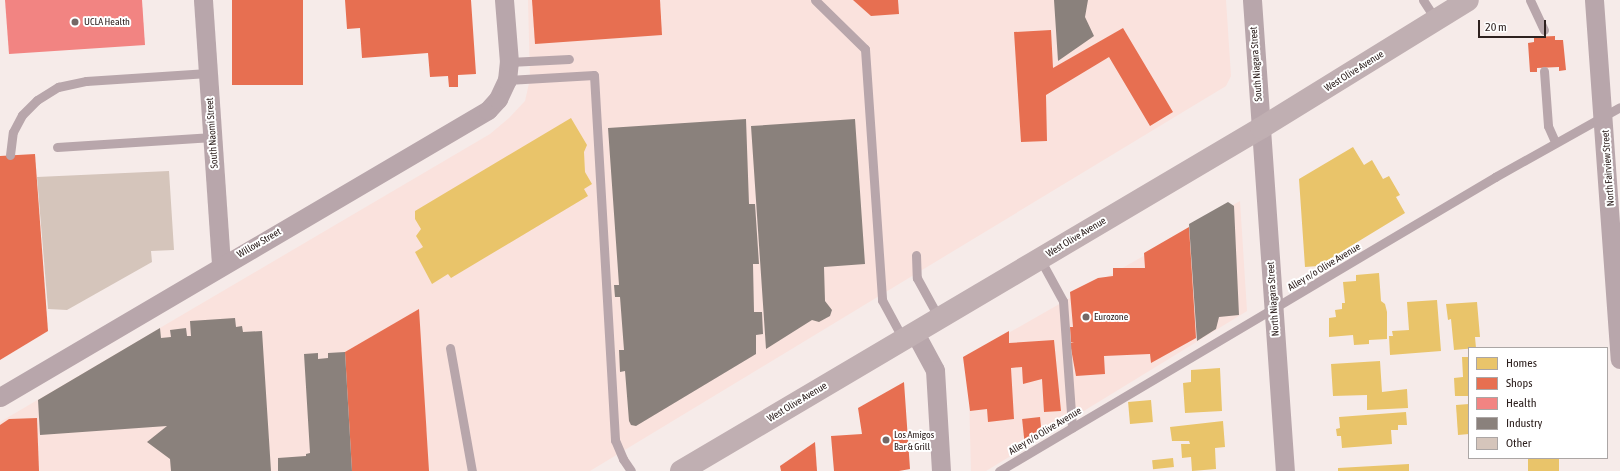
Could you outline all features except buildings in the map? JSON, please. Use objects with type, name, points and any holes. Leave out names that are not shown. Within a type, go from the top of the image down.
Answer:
[{"type":"main road","name":"West Olive Avenue","points":[[681,471],[1261,128],[1468,0]]},
{"type":"street","name":"South Naomi Street","points":[[203,0],[221,265]]},
{"type":"street","points":[[504,0],[508,71]]},
{"type":"street","name":"South Niagara Street","points":[[1252,0],[1261,128]]},
{"type":"street","name":"North Fairview Street","points":[[1594,0],[1612,112],[1609,187],[1620,359]]},
{"type":"street","name":"Willow Street","points":[[0,397],[221,265],[488,110],[498,99],[508,71]]},
{"type":"street","name":"North Niagara Street","points":[[1261,128],[1285,471]]},
{"type":"street","points":[[1609,187],[1620,202]]},
{"type":"street","points":[[909,336],[935,370],[941,471]]},
{"type":"lane","points":[[815,0],[865,49],[882,300],[909,336]]},
{"type":"lane","points":[[1423,0],[1436,20]]},
{"type":"lane","points":[[1530,0],[1544,30]]},
{"type":"lane","points":[[508,71],[569,59]]},
{"type":"lane","points":[[508,71],[594,75],[615,440],[623,459],[631,471]]},
{"type":"lane","points":[[1544,71],[1548,126],[1555,142]]},
{"type":"lane","points":[[10,155],[13,132],[22,115],[37,100],[58,87],[86,80],[208,73]]},
{"type":"lane","name":"Alley n/o Olive Avenue","points":[[999,471],[1274,310],[1555,142],[1612,112]]},
{"type":"lane","points":[[870,121],[880,120]]},
{"type":"lane","points":[[56,147],[213,137]]},
{"type":"lane","points":[[916,255],[917,278],[939,318]]},
{"type":"lane","points":[[1040,259],[1063,301],[1072,428]]},
{"type":"lane","points":[[450,348],[472,471]]},
{"type":"shaded area","points":[[528,0],[1226,0],[1231,76],[1226,86],[590,471],[0,471],[0,422],[490,134],[509,118],[525,101],[530,79]]},
{"type":"shaded area","points":[[1240,201],[1247,311],[986,471],[971,471],[968,356]]},
{"type":"place","name":"UCLA Health","points":[[75,22]]},
{"type":"place","name":"Eurozone","points":[[1086,317]]},
{"type":"place","name":"Los Amigos Bar & Grill","points":[[886,440]]}]
